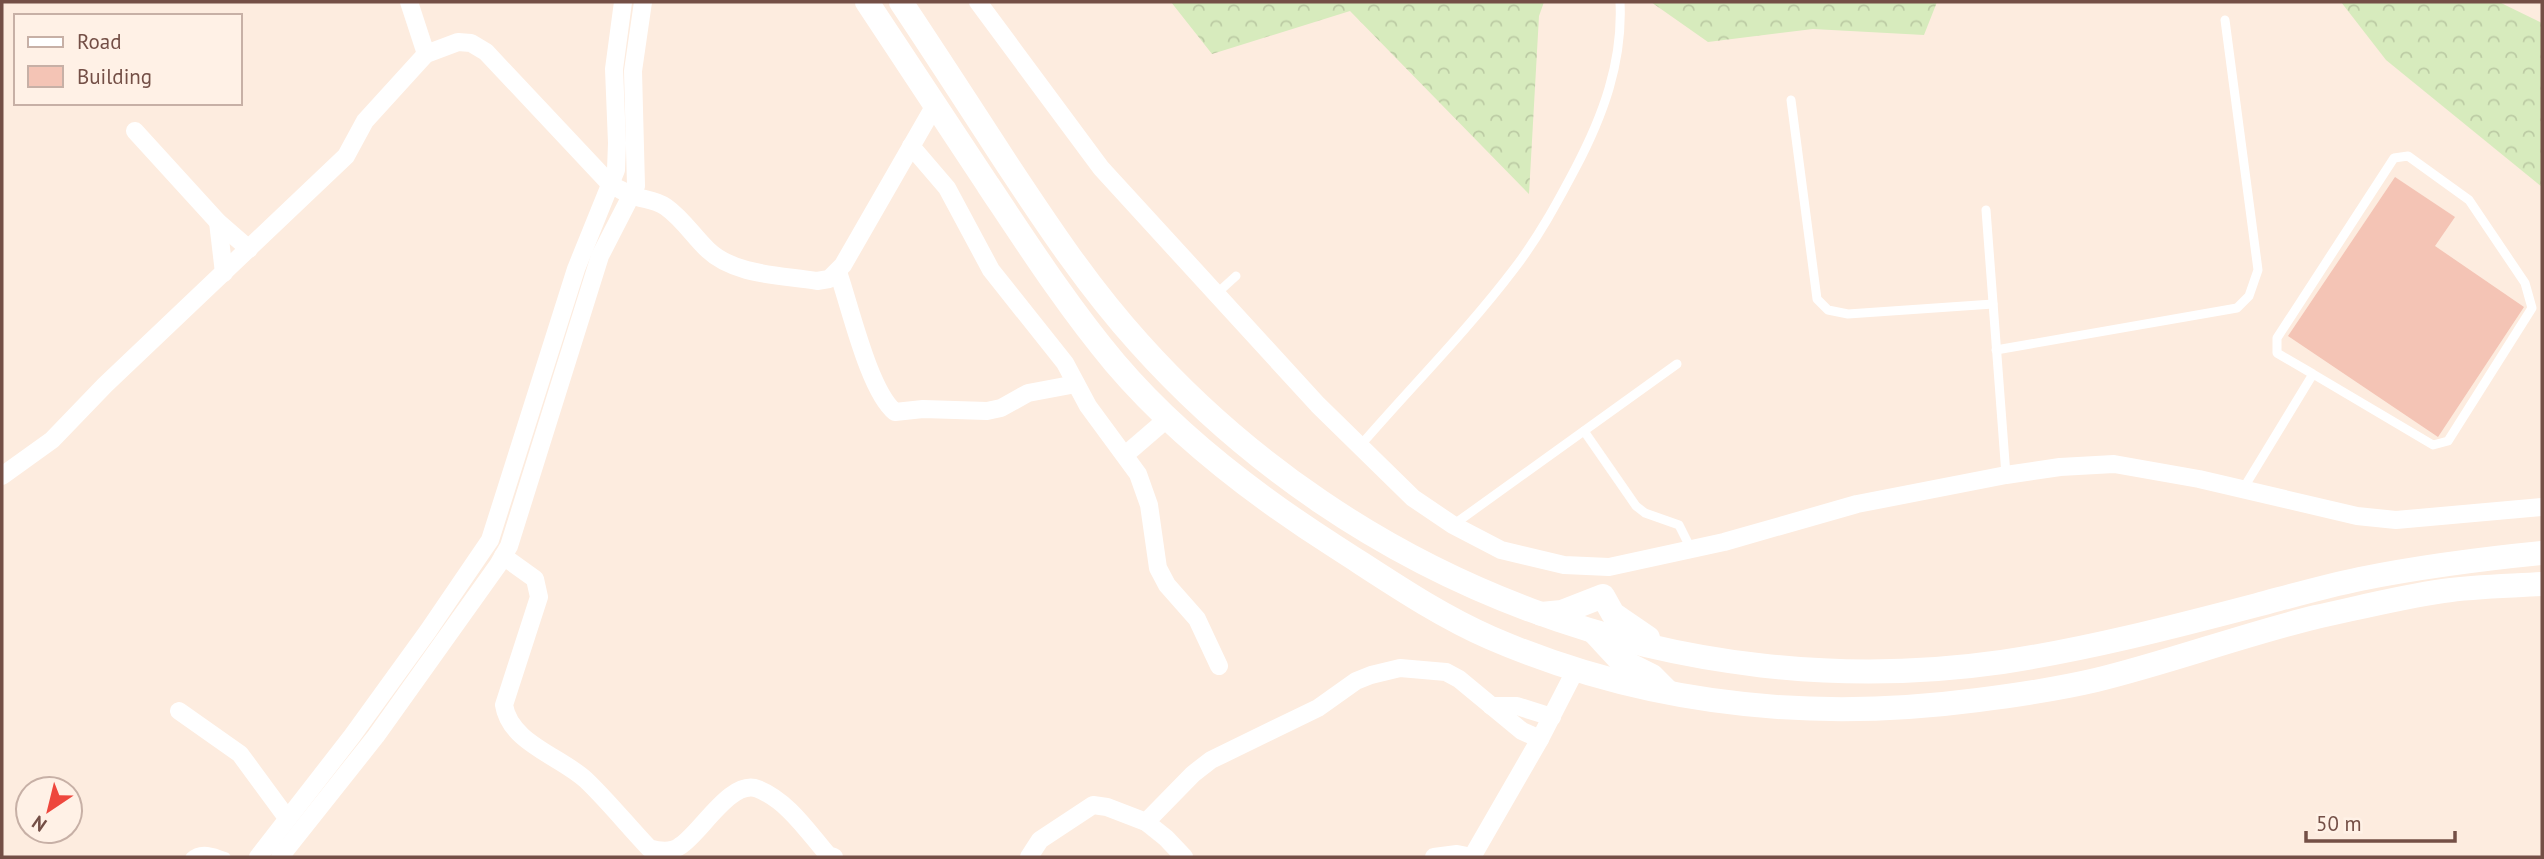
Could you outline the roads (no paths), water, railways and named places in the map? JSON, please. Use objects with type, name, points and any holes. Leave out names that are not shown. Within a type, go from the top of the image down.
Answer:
[{"type":"main road","points":[[867,2],[1027,245],[1117,365],[1168,418],[1235,477],[1291,518],[1420,601],[1487,636],[1576,671],[1712,701],[1804,710],[1878,710],[1980,700],[2095,680],[2313,618],[2444,590],[2542,584]]},
{"type":"main road","points":[[901,2],[1059,242],[1137,341],[1181,388],[1261,459],[1303,490],[1383,541],[1449,577],[1595,633],[1733,660],[1815,670],[1906,671],[2002,662],[2132,637],[2356,580],[2433,566],[2542,553]]},
{"type":"main road","points":[[1541,614],[1562,612],[1603,596],[1613,614],[1664,648]]},
{"type":"main road","points":[[1595,633],[1620,660],[1652,676],[1669,693]]},
{"type":"street","points":[[409,2],[426,54]]},
{"type":"street","points":[[258,857],[360,725],[486,547],[576,269],[615,170],[617,143],[614,69],[624,2]]},
{"type":"street","points":[[281,857],[376,736],[503,556],[600,256],[636,186],[633,71],[643,2]]},
{"type":"street","points":[[984,4],[1101,168],[1318,405],[1413,498],[1453,525],[1501,550],[1564,565],[1609,567],[1691,549],[1857,504],[2006,475],[2060,467],[2113,464],[2199,479],[2357,516],[2396,520],[2542,507]]},
{"type":"street","points":[[2,476],[52,440],[105,385],[346,156],[365,121],[426,54],[458,42],[471,43],[486,52],[611,185],[632,196],[654,200],[667,208],[710,252],[740,268],[817,281],[829,279],[838,272],[935,105]]},
{"type":"street","points":[[135,131],[218,222],[249,249]]},
{"type":"street","points":[[911,146],[947,188],[991,270],[1065,363],[1088,406],[1138,474],[1150,505],[1158,568],[1167,584],[1197,619],[1219,666]]},
{"type":"street","points":[[218,222],[224,273]]},
{"type":"street","points":[[838,272],[878,388],[888,407],[895,412],[923,409],[988,411],[1001,408],[1028,393],[1076,384]]},
{"type":"street","points":[[1125,455],[1168,418]]},
{"type":"street","points":[[503,556],[535,579],[539,597],[504,705],[506,718],[517,732],[584,778],[649,848],[661,851],[680,847],[735,792],[749,786],[761,790],[799,819],[828,855],[834,857]]},
{"type":"street","points":[[1595,633],[1609,567]]},
{"type":"street","points":[[1146,822],[1192,774],[1211,760],[1318,708],[1356,681],[1401,668],[1446,672],[1459,679],[1522,731],[1540,739]]},
{"type":"street","points":[[1434,857],[1472,857],[1576,671]]},
{"type":"street","points":[[1491,706],[1517,706],[1552,717]]},
{"type":"street","points":[[179,711],[240,754],[287,818]]},
{"type":"street","points":[[1029,857],[1040,840],[1093,805],[1107,807],[1146,822],[1184,857]]},
{"type":"lane","points":[[1360,446],[1515,268],[1548,219],[1595,130],[1614,78],[1621,19],[1620,2]]},
{"type":"lane","points":[[1996,349],[2236,308],[2249,296],[2258,270],[2225,20]]},
{"type":"lane","points":[[1791,100],[1816,299],[1828,310],[1848,314],[1993,304]]},
{"type":"lane","points":[[2408,156],[2469,200],[2525,283],[2532,308],[2448,441],[2433,445],[2313,374],[2277,353],[2277,338],[2394,158],[2408,156]]},
{"type":"lane","points":[[1986,210],[2006,475]]},
{"type":"lane","points":[[1215,295],[1236,276]]},
{"type":"lane","points":[[1453,525],[1677,364]]},
{"type":"lane","points":[[2243,489],[2313,374]]},
{"type":"lane","points":[[1584,431],[1636,506],[1644,513],[1679,525],[1691,549]]},
{"type":"lane","points":[[190,857],[203,851],[226,857]]}]
